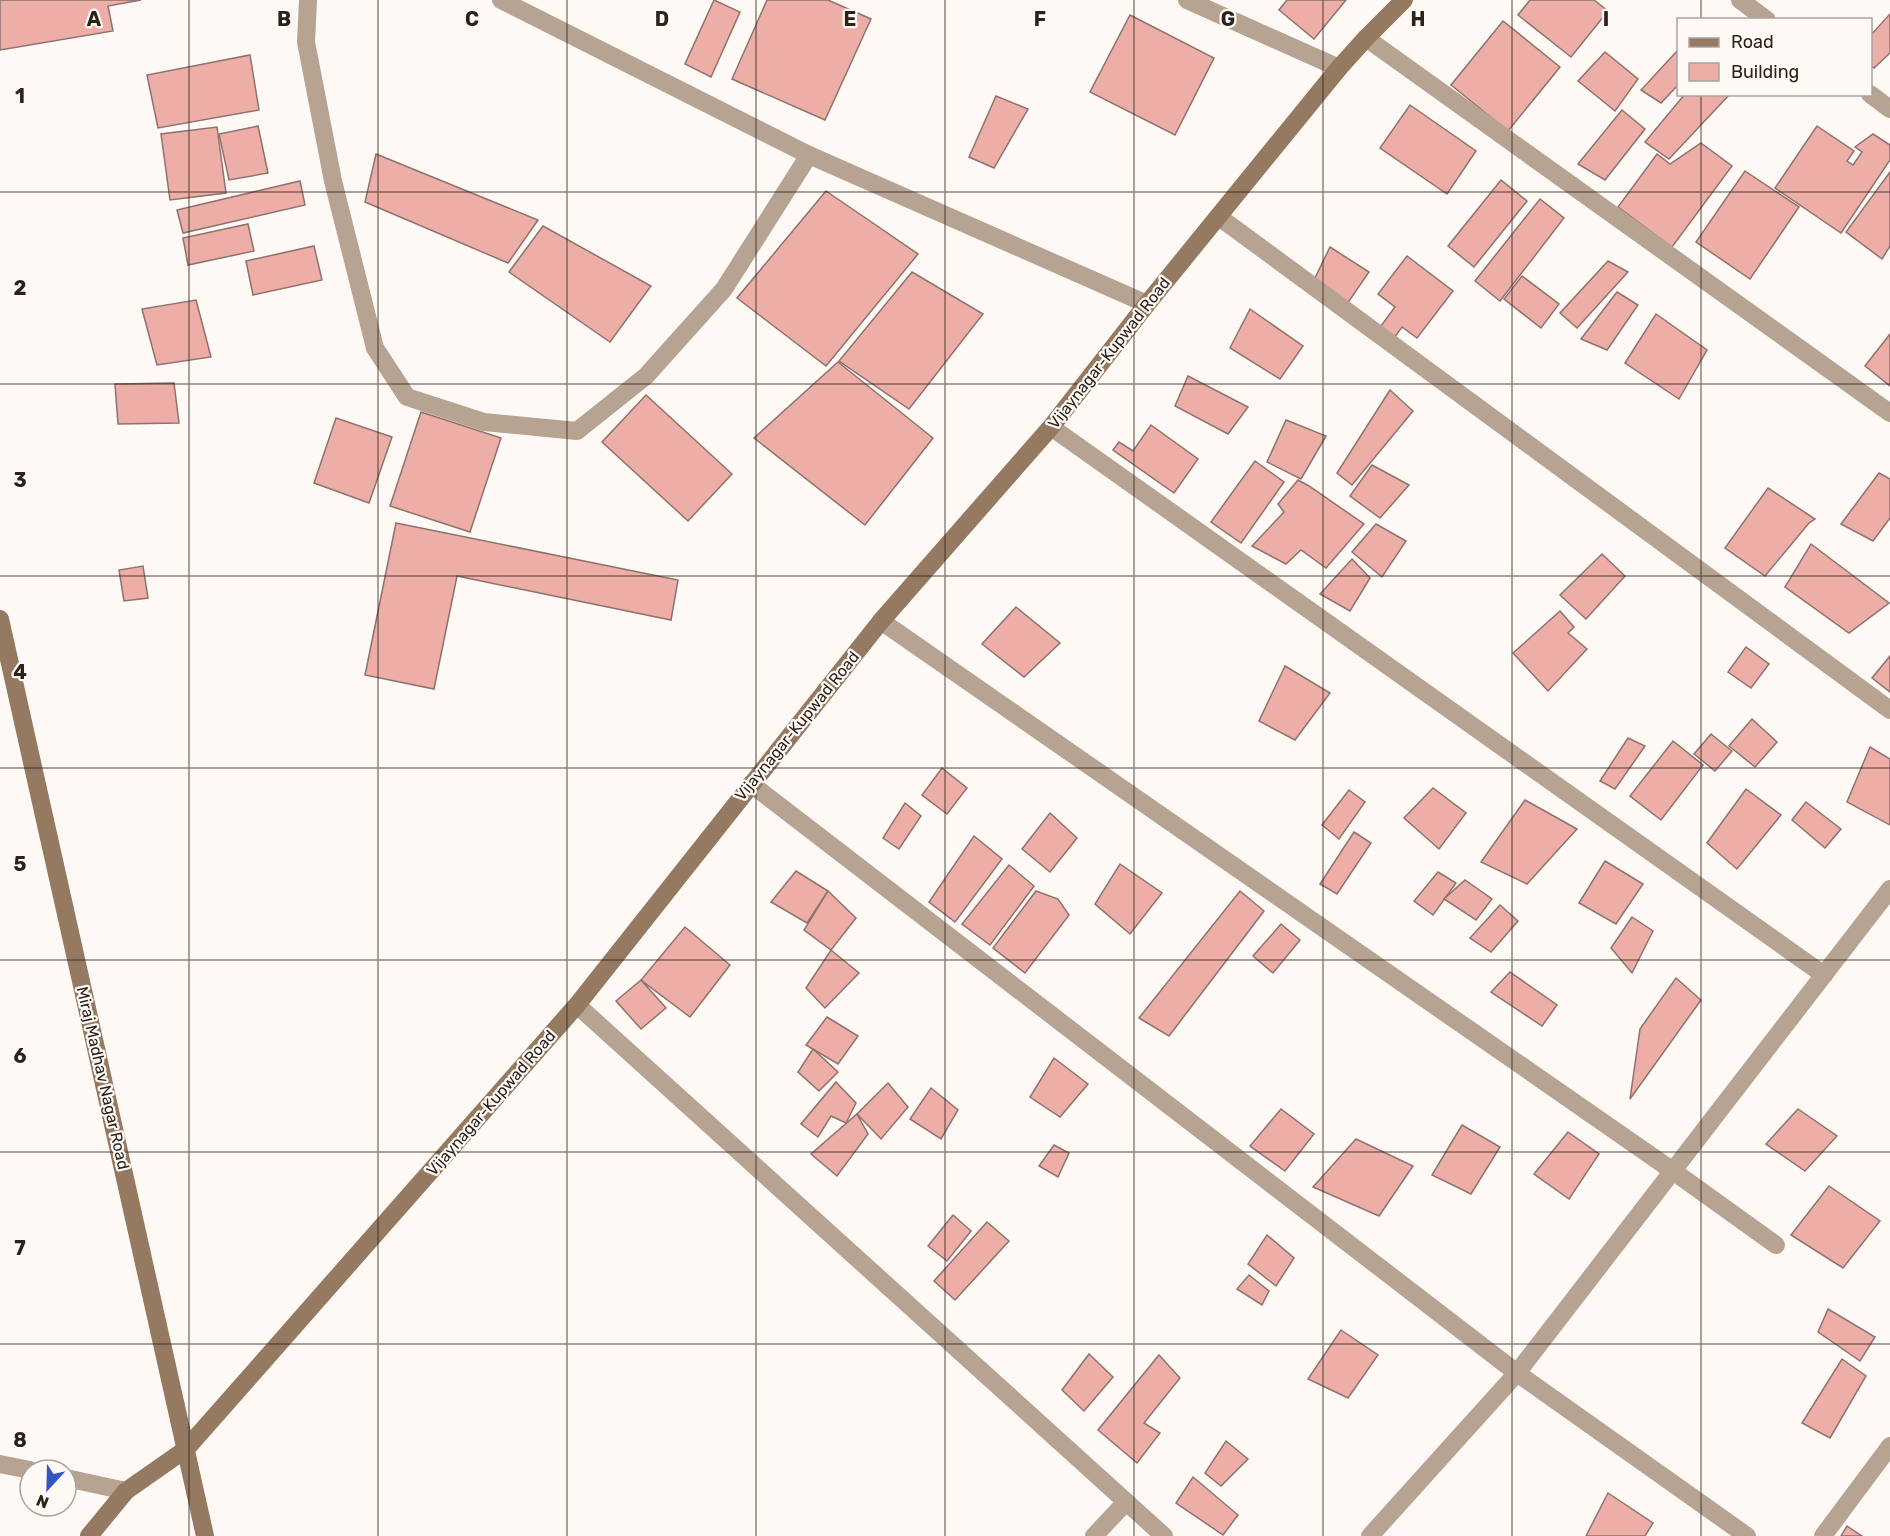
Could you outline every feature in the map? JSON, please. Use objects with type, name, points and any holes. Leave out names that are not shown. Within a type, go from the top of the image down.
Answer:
[{"type":"street","points":[[308,0],[306,42],[333,181],[375,348],[407,397],[484,422],[577,431],[646,376],[724,289],[809,155]]},
{"type":"street","points":[[501,0],[809,155],[1147,304]]},
{"type":"street","points":[[1187,0],[1338,68]]},
{"type":"street","name":"Vijaynagar-Kupwad Road","points":[[89,1536],[126,1491],[186,1449],[577,1005],[882,621],[1051,427],[1147,304],[1338,68],[1404,0]]},
{"type":"street","points":[[1740,0],[1764,18]]},
{"type":"street","points":[[1366,38],[1890,413]]},
{"type":"street","points":[[1872,96],[1890,109]]},
{"type":"street","points":[[1219,217],[1890,710]]},
{"type":"street","points":[[1051,427],[1824,975]]},
{"type":"street","name":"Miraj Madhav Nagar Road","points":[[0,619],[205,1536]]},
{"type":"street","points":[[882,621],[1776,1245]]},
{"type":"street","points":[[751,784],[1517,1373],[1747,1536]]},
{"type":"street","points":[[1370,1536],[1517,1373],[1890,889]]},
{"type":"street","points":[[577,1005],[1164,1536]]},
{"type":"street","points":[[1823,1536],[1890,1446]]},
{"type":"street","points":[[0,1464],[18,1468]]},
{"type":"street","points":[[78,1481],[126,1491]]},
{"type":"street","points":[[1094,1536],[1126,1502]]},
{"type":"building","points":[[0,0],[141,0],[108,6],[113,31],[0,50]]},
{"type":"building","points":[[714,0],[740,12],[711,77],[685,64]]},
{"type":"building","points":[[767,0],[828,0],[871,19],[825,120],[732,79]]},
{"type":"building","points":[[1287,0],[1346,0],[1314,39],[1279,10]]},
{"type":"building","points":[[1530,0],[1594,0],[1608,11],[1571,57],[1518,15]]},
{"type":"building","points":[[1890,14],[1890,53],[1874,68],[1872,66],[1872,34]]},
{"type":"building","points":[[1130,15],[1214,58],[1175,135],[1090,92]]},
{"type":"building","points":[[1503,21],[1560,67],[1508,131],[1451,85]]},
{"type":"building","points":[[1677,51],[1677,86],[1661,103],[1641,90]]},
{"type":"building","points":[[1605,52],[1638,79],[1615,111],[1578,81]]},
{"type":"building","points":[[250,55],[259,110],[158,128],[147,75]]},
{"type":"building","points":[[996,96],[1028,109],[994,168],[969,157]]},
{"type":"building","points":[[1683,96],[1728,96],[1669,159],[1645,142]]},
{"type":"building","points":[[1410,105],[1476,151],[1447,194],[1380,148]]},
{"type":"building","points":[[1622,110],[1645,129],[1605,180],[1578,164]]},
{"type":"building","points":[[258,126],[268,173],[229,180],[219,134]]},
{"type":"building","points":[[1817,126],[1854,151],[1847,161],[1853,165],[1862,152],[1855,147],[1873,134],[1890,145],[1890,160],[1841,233],[1775,188]]},
{"type":"building","points":[[217,127],[226,193],[170,200],[161,134]]},
{"type":"building","points":[[1701,143],[1732,166],[1672,247],[1618,207],[1657,154],[1670,164]]},
{"type":"building","points":[[376,154],[538,220],[508,263],[365,202]]},
{"type":"building","points":[[1745,171],[1799,207],[1750,279],[1696,242]]},
{"type":"building","points":[[1890,172],[1890,246],[1882,259],[1846,232]]},
{"type":"building","points":[[1501,180],[1527,201],[1474,267],[1448,246]]},
{"type":"building","points":[[300,181],[305,205],[183,233],[177,210]]},
{"type":"building","points":[[826,191],[918,254],[826,366],[737,298]]},
{"type":"building","points":[[1540,199],[1564,218],[1500,301],[1475,281]]},
{"type":"building","points":[[248,224],[254,251],[188,265],[183,238]]},
{"type":"building","points":[[543,226],[651,286],[610,342],[509,272]]},
{"type":"building","points":[[314,246],[322,280],[253,295],[246,261]]},
{"type":"building","points":[[1330,247],[1369,272],[1347,304],[1314,280]]},
{"type":"building","points":[[1407,256],[1453,291],[1417,338],[1402,327],[1392,341],[1378,330],[1395,307],[1378,294]]},
{"type":"building","points":[[1608,261],[1628,272],[1577,328],[1560,313]]},
{"type":"building","points":[[912,272],[983,314],[909,409],[839,361]]},
{"type":"building","points":[[1522,276],[1559,304],[1541,328],[1504,299]]},
{"type":"building","points":[[1617,292],[1638,305],[1607,350],[1581,339]]},
{"type":"building","points":[[196,300],[211,357],[157,365],[142,309]]},
{"type":"building","points":[[1250,309],[1303,346],[1280,379],[1230,348]]},
{"type":"building","points":[[1656,314],[1707,350],[1679,399],[1625,363]]},
{"type":"building","points":[[1890,334],[1890,386],[1865,366]]},
{"type":"building","points":[[838,362],[933,438],[865,525],[754,438]]},
{"type":"building","points":[[1188,376],[1248,407],[1228,434],[1175,406]]},
{"type":"building","points":[[174,383],[179,423],[118,424],[115,384]]},
{"type":"building","points":[[1390,390],[1413,411],[1352,485],[1337,473]]},
{"type":"building","points":[[646,395],[732,474],[688,521],[602,442]]},
{"type":"building","points":[[421,412],[501,438],[470,532],[390,506]]},
{"type":"building","points":[[336,418],[392,437],[369,503],[314,483]]},
{"type":"building","points":[[1286,420],[1326,436],[1301,479],[1267,462]]},
{"type":"building","points":[[1151,425],[1198,459],[1174,493],[1113,450],[1119,442],[1133,451]]},
{"type":"building","points":[[1255,461],[1284,482],[1241,543],[1211,522]]},
{"type":"building","points":[[1372,465],[1409,485],[1380,518],[1350,496]]},
{"type":"building","points":[[1879,473],[1890,479],[1890,518],[1873,541],[1841,524]]},
{"type":"building","points":[[1298,480],[1364,524],[1326,568],[1301,550],[1286,564],[1252,546],[1284,512],[1278,504]]},
{"type":"building","points":[[1768,488],[1815,519],[1809,523],[1765,576],[1725,548]]},
{"type":"building","points":[[396,523],[678,580],[671,620],[457,576],[434,689],[365,675]]},
{"type":"building","points":[[1376,524],[1406,541],[1382,577],[1352,552]]},
{"type":"building","points":[[1811,544],[1889,603],[1849,633],[1785,587]]},
{"type":"building","points":[[1602,554],[1625,576],[1586,619],[1560,595]]},
{"type":"building","points":[[1352,559],[1370,578],[1350,611],[1320,594]]},
{"type":"building","points":[[143,566],[148,598],[124,601],[119,570]]},
{"type":"building","points":[[1016,607],[1060,643],[1024,677],[982,644]]},
{"type":"building","points":[[1560,611],[1574,627],[1568,633],[1587,649],[1548,691],[1513,653]]},
{"type":"building","points":[[1746,647],[1769,664],[1751,688],[1728,672]]},
{"type":"building","points":[[1890,656],[1890,692],[1872,678]]},
{"type":"building","points":[[1285,666],[1330,693],[1295,740],[1259,721]]},
{"type":"building","points":[[1752,719],[1777,742],[1755,767],[1729,746]]},
{"type":"building","points":[[1711,734],[1732,751],[1715,771],[1694,754]]},
{"type":"building","points":[[1628,738],[1645,746],[1615,789],[1600,781]]},
{"type":"building","points":[[1673,741],[1703,765],[1661,820],[1630,796]]},
{"type":"building","points":[[1870,747],[1890,759],[1890,825],[1847,802]]},
{"type":"building","points":[[942,768],[967,788],[947,814],[922,795]]},
{"type":"building","points":[[1433,788],[1466,813],[1439,849],[1404,818]]},
{"type":"building","points":[[1746,789],[1781,815],[1737,869],[1707,843]]},
{"type":"building","points":[[1349,790],[1365,802],[1339,839],[1322,825]]},
{"type":"building","points":[[1525,800],[1577,829],[1527,884],[1481,862]]},
{"type":"building","points":[[1806,802],[1841,829],[1825,848],[1792,820]]},
{"type":"building","points":[[905,803],[921,816],[899,849],[883,838]]},
{"type":"building","points":[[1050,813],[1077,838],[1050,872],[1022,849]]},
{"type":"building","points":[[1354,832],[1371,843],[1337,894],[1320,884]]},
{"type":"building","points":[[974,836],[1002,859],[955,922],[929,902]]},
{"type":"building","points":[[1605,861],[1643,884],[1616,924],[1579,903]]},
{"type":"building","points":[[1120,864],[1162,893],[1130,934],[1095,904]]},
{"type":"building","points":[[1009,865],[1034,886],[990,945],[962,924]]},
{"type":"building","points":[[796,871],[828,891],[807,923],[771,902]]},
{"type":"building","points":[[1438,872],[1456,883],[1433,915],[1414,901]]},
{"type":"building","points":[[1465,880],[1492,899],[1476,920],[1444,899]]},
{"type":"building","points":[[828,891],[856,918],[831,950],[804,930]]},
{"type":"building","points":[[1036,891],[1058,899],[1069,915],[1025,973],[993,948]]},
{"type":"building","points":[[1240,891],[1264,911],[1169,1036],[1139,1018]]},
{"type":"building","points":[[1500,905],[1518,921],[1491,952],[1470,938]]},
{"type":"building","points":[[1632,917],[1653,931],[1632,973],[1611,948]]},
{"type":"building","points":[[1281,924],[1300,940],[1273,973],[1253,956]]},
{"type":"building","points":[[685,927],[730,965],[690,1017],[641,980]]},
{"type":"building","points":[[831,950],[859,973],[825,1008],[806,988]]},
{"type":"building","points":[[1510,972],[1557,1005],[1542,1026],[1491,992]]},
{"type":"building","points":[[1676,978],[1701,1000],[1630,1099],[1640,1029]]},
{"type":"building","points":[[641,980],[666,1008],[641,1029],[616,1001]]},
{"type":"building","points":[[827,1017],[858,1036],[838,1064],[806,1045]]},
{"type":"building","points":[[813,1049],[838,1072],[819,1091],[798,1072]]},
{"type":"building","points":[[1054,1058],[1088,1084],[1060,1117],[1030,1097]]},
{"type":"building","points":[[836,1082],[856,1103],[846,1123],[831,1116],[818,1137],[801,1124]]},
{"type":"building","points":[[888,1083],[908,1107],[881,1139],[857,1114]]},
{"type":"building","points":[[931,1088],[958,1110],[941,1139],[910,1119]]},
{"type":"building","points":[[1281,1109],[1314,1134],[1285,1171],[1250,1146]]},
{"type":"building","points":[[1798,1109],[1837,1136],[1805,1171],[1766,1144]]},
{"type":"building","points":[[857,1114],[868,1134],[837,1176],[811,1154]]},
{"type":"building","points":[[1462,1125],[1500,1147],[1471,1194],[1432,1175]]},
{"type":"building","points":[[1568,1132],[1599,1154],[1569,1199],[1534,1174]]},
{"type":"building","points":[[1356,1139],[1413,1166],[1379,1216],[1313,1187]]},
{"type":"building","points":[[1054,1145],[1069,1153],[1058,1177],[1039,1166]]},
{"type":"building","points":[[1829,1186],[1880,1221],[1843,1268],[1791,1235]]},
{"type":"building","points":[[953,1215],[971,1231],[947,1261],[928,1246]]},
{"type":"building","points":[[987,1222],[1009,1241],[955,1300],[934,1281]]},
{"type":"building","points":[[1267,1235],[1294,1258],[1276,1286],[1248,1264]]},
{"type":"building","points":[[1249,1275],[1269,1291],[1262,1305],[1237,1289]]},
{"type":"building","points":[[1828,1309],[1875,1337],[1860,1361],[1818,1332]]},
{"type":"building","points":[[1341,1330],[1378,1355],[1348,1398],[1308,1379]]},
{"type":"building","points":[[1089,1354],[1113,1377],[1084,1411],[1062,1390]]},
{"type":"building","points":[[1159,1355],[1180,1378],[1144,1423],[1160,1433],[1137,1463],[1098,1430]]},
{"type":"building","points":[[1842,1359],[1866,1376],[1830,1438],[1802,1423]]},
{"type":"building","points":[[1226,1441],[1248,1459],[1221,1486],[1205,1473]]},
{"type":"building","points":[[1193,1477],[1238,1515],[1223,1535],[1176,1503]]},
{"type":"building","points":[[1608,1493],[1653,1523],[1645,1536],[1586,1536]]},
{"type":"building","points":[[1847,1526],[1862,1536],[1841,1536]]}]
